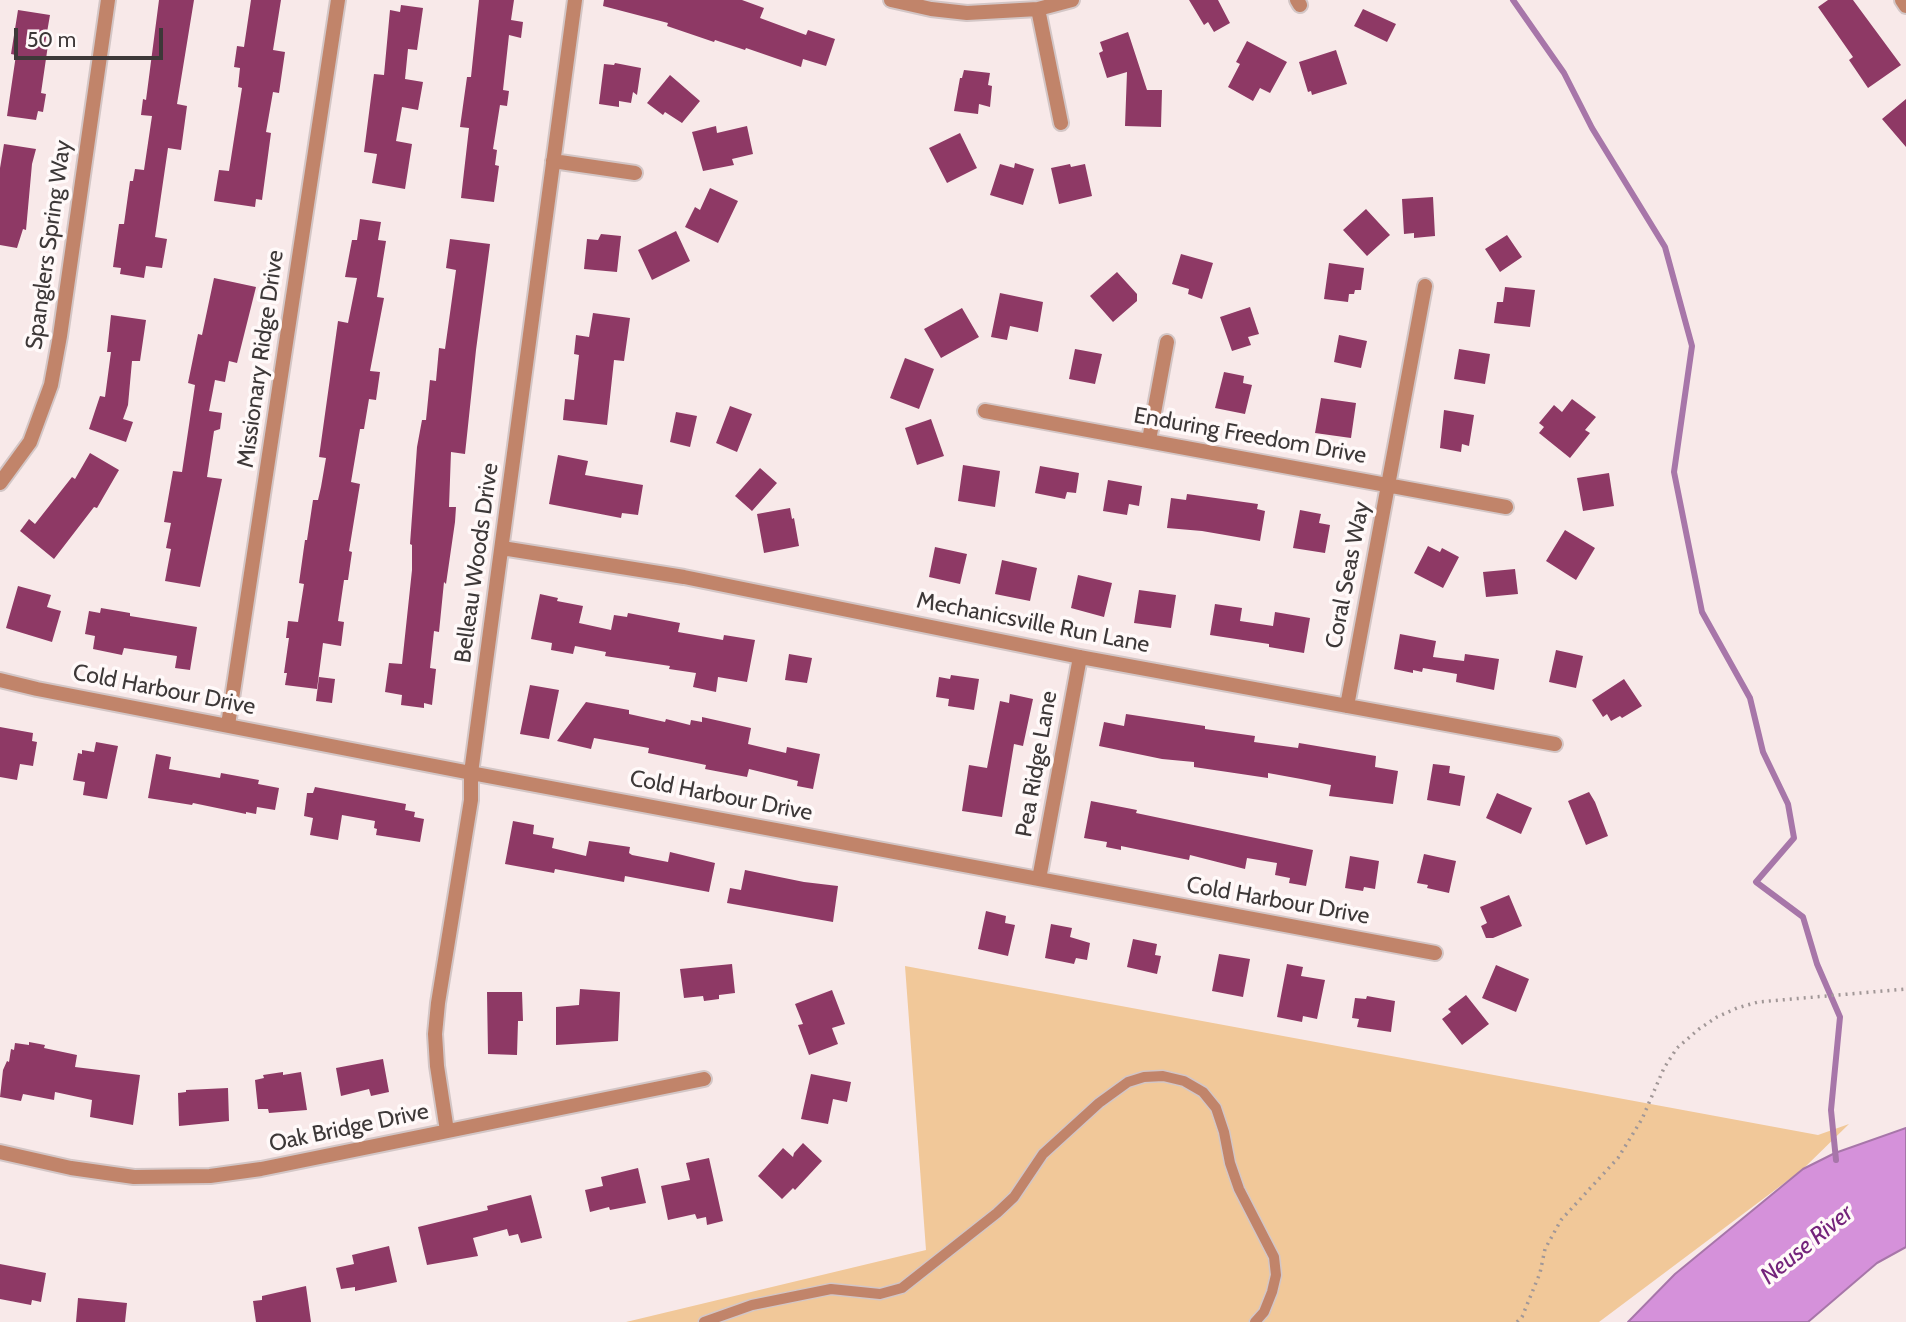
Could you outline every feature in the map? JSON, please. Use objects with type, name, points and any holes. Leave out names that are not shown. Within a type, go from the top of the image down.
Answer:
[{"type":"street","name":"Spanglers Spring Way","points":[[0,483],[30,442],[51,385],[108,0]]},
{"type":"street","name":"Missionary Ridge Drive","points":[[228,725],[338,0]]},
{"type":"street","name":"Belleau Woods Drive","points":[[447,1130],[437,1066],[435,1034],[438,1003],[471,800],[471,773],[575,0]]},
{"type":"street","points":[[891,0],[931,9],[967,13],[1038,9],[1072,0]]},
{"type":"street","points":[[1902,0],[1906,6]]},
{"type":"street","points":[[1038,9],[1061,124]]},
{"type":"street","points":[[553,161],[635,173]]},
{"type":"street","name":"Coral Seas Way","points":[[1347,706],[1425,286]]},
{"type":"street","points":[[1149,440],[1167,342]]},
{"type":"street","name":"Enduring Freedom Drive","points":[[985,411],[1506,507]]},
{"type":"street","name":"Mechanicsville Run Lane","points":[[502,548],[684,577],[1080,657],[1555,744]]},
{"type":"street","name":"Pea Ridge Lane","points":[[1039,879],[1080,657]]},
{"type":"street","name":"Cold Harbour Drive","points":[[0,680],[37,690],[471,773],[1435,953]]},
{"type":"street","name":"Oak Bridge Drive","points":[[0,1152],[134,1178],[210,1176],[261,1169],[704,1079]]},
{"type":"lane","points":[[704,1322],[752,1305],[831,1289],[880,1294],[902,1288],[921,1276],[1014,1197],[1043,1154],[1099,1102],[1128,1082],[1144,1077],[1163,1076],[1184,1081],[1203,1092],[1216,1108],[1239,1189],[1274,1256],[1276,1275],[1272,1292],[1264,1312],[1255,1322]]},
{"type":"path","points":[[1517,1322],[1522,1317],[1540,1273],[1545,1249],[1561,1220],[1618,1158],[1632,1137],[1664,1068],[1677,1048],[1699,1029],[1737,1008],[1793,998],[1906,989]]},
{"type":"shaded area","points":[[905,966],[1818,1135],[1849,1124],[1803,1169],[1599,1322],[626,1322],[926,1250]]},
{"type":"water","name":"Neuse River","points":[[1906,1128],[1906,1247],[1877,1263],[1808,1322],[1628,1322],[1675,1274],[1803,1169],[1835,1153]]},
{"type":"building","points":[[159,0],[194,0],[177,104],[187,106],[181,150],[168,148],[155,237],[167,239],[162,268],[146,266],[144,278],[120,274],[121,268],[113,267],[119,224],[124,224],[130,181],[133,181],[135,169],[144,170],[152,116],[141,115],[143,99],[146,100]]},
{"type":"building","points":[[251,0],[281,0],[273,50],[285,52],[279,93],[273,92],[266,132],[271,133],[262,200],[256,199],[255,207],[214,201],[219,170],[229,171],[242,88],[238,87],[240,68],[234,67],[237,46],[244,47]]},
{"type":"building","points":[[479,0],[514,0],[511,20],[523,22],[521,38],[509,35],[503,90],[509,91],[507,106],[500,105],[493,149],[497,150],[495,165],[499,166],[494,202],[461,198],[469,128],[460,127],[467,77],[471,77]]},
{"type":"building","points":[[604,0],[742,0],[764,8],[760,18],[806,35],[808,30],[835,39],[826,66],[803,59],[801,67],[746,48],[745,50],[715,40],[714,42],[667,26],[668,23],[603,6]]},
{"type":"building","points":[[1189,0],[1218,0],[1230,23],[1214,32],[1208,22],[1204,25]]},
{"type":"building","points":[[1828,0],[1853,0],[1901,65],[1868,88],[1849,60],[1853,57],[1818,7]]},
{"type":"building","points":[[401,5],[423,8],[417,50],[408,49],[405,79],[423,82],[418,110],[402,107],[396,141],[412,144],[405,189],[372,183],[377,154],[364,152],[374,74],[384,75],[390,10],[400,12]]},
{"type":"building","points":[[1363,9],[1396,24],[1387,42],[1354,26]]},
{"type":"building","points":[[18,10],[50,15],[41,93],[46,94],[43,112],[38,111],[36,120],[7,116],[16,55],[11,54]]},
{"type":"building","points":[[1128,32],[1147,90],[1162,90],[1161,127],[1125,126],[1127,72],[1107,78],[1099,53],[1103,51],[1100,42]]},
{"type":"building","points":[[1247,41],[1287,62],[1270,93],[1260,88],[1253,101],[1228,87],[1240,64],[1236,62]]},
{"type":"building","points":[[1336,50],[1347,84],[1312,95],[1311,91],[1308,92],[1299,62]]},
{"type":"building","points":[[615,63],[641,68],[637,95],[633,92],[631,103],[619,101],[619,107],[599,104],[604,64]]},
{"type":"building","points":[[964,70],[990,73],[990,107],[979,104],[978,114],[954,111]]},
{"type":"building","points":[[670,75],[700,101],[682,123],[665,112],[663,115],[647,103]]},
{"type":"building","points":[[1906,99],[1906,147],[1882,119]]},
{"type":"building","points":[[716,126],[717,133],[747,126],[753,154],[732,159],[734,165],[703,171],[692,132]]},
{"type":"building","points":[[960,133],[977,168],[947,183],[929,148]]},
{"type":"building","points":[[4,144],[36,149],[32,164],[26,230],[23,229],[17,248],[0,245],[0,168]]},
{"type":"building","points":[[1015,163],[1034,169],[1023,205],[990,195],[1000,164],[1014,168]]},
{"type":"building","points":[[1070,164],[1071,167],[1085,164],[1092,196],[1059,204],[1051,168]]},
{"type":"building","points":[[710,188],[738,201],[718,243],[685,227],[695,207],[700,210]]},
{"type":"building","points":[[1433,197],[1435,236],[1414,238],[1414,233],[1404,234],[1402,199]]},
{"type":"building","points":[[1366,209],[1390,235],[1367,256],[1343,230]]},
{"type":"building","points":[[360,219],[381,222],[378,240],[386,241],[377,297],[384,298],[370,371],[380,372],[376,400],[369,399],[364,429],[360,429],[351,482],[360,484],[349,551],[352,552],[348,580],[344,580],[338,621],[344,622],[341,646],[323,643],[317,689],[285,685],[288,621],[298,622],[304,584],[299,583],[305,540],[313,500],[318,500],[326,458],[319,457],[338,321],[348,323],[357,278],[345,277],[352,240],[357,240]]},
{"type":"building","points":[[676,231],[690,261],[652,280],[638,250]]},
{"type":"building","points":[[601,234],[621,236],[617,272],[584,269],[587,239],[598,240]]},
{"type":"building","points":[[1507,235],[1522,257],[1500,272],[1485,249]]},
{"type":"building","points":[[450,239],[490,244],[465,454],[451,452],[449,507],[456,507],[455,522],[446,584],[444,582],[439,632],[434,631],[430,668],[436,669],[432,705],[424,703],[424,708],[401,705],[402,695],[385,692],[389,663],[402,664],[412,570],[410,544],[417,447],[422,420],[426,420],[430,380],[436,381],[439,348],[445,349],[456,270],[446,268]]},
{"type":"building","points":[[1181,254],[1213,263],[1202,299],[1188,294],[1189,289],[1172,284]]},
{"type":"building","points":[[1329,263],[1364,268],[1361,290],[1349,294],[1348,302],[1324,299]]},
{"type":"building","points":[[1117,272],[1137,294],[1137,301],[1113,322],[1090,296]]},
{"type":"building","points":[[214,278],[256,287],[237,363],[229,361],[225,382],[215,380],[209,411],[222,413],[220,429],[214,431],[207,477],[222,479],[200,587],[165,581],[171,549],[166,548],[171,523],[164,522],[173,471],[182,472],[195,385],[188,383]]},
{"type":"building","points":[[1505,287],[1535,290],[1530,327],[1494,323],[1497,302],[1503,302]]},
{"type":"building","points":[[1000,293],[1043,302],[1038,332],[1010,326],[1007,340],[991,337]]},
{"type":"building","points":[[1250,307],[1259,334],[1248,337],[1251,345],[1232,351],[1220,317]]},
{"type":"building","points":[[962,308],[979,337],[941,358],[924,329]]},
{"type":"building","points":[[593,313],[630,318],[624,361],[614,360],[607,425],[563,420],[565,399],[574,400],[579,355],[574,354],[576,335],[589,337]]},
{"type":"building","points":[[111,315],[146,320],[140,361],[132,361],[128,405],[123,419],[133,422],[126,442],[89,429],[100,396],[105,397],[111,352],[107,352]]},
{"type":"building","points":[[1339,335],[1367,341],[1361,368],[1334,362]]},
{"type":"building","points":[[1075,349],[1102,354],[1095,384],[1069,379]]},
{"type":"building","points":[[1459,349],[1490,354],[1485,384],[1454,379]]},
{"type":"building","points":[[905,358],[934,369],[919,409],[890,398]]},
{"type":"building","points":[[1224,372],[1244,376],[1243,383],[1252,385],[1245,414],[1215,408]]},
{"type":"building","points":[[1321,398],[1356,403],[1351,438],[1315,433]]},
{"type":"building","points":[[1572,399],[1596,417],[1585,430],[1590,433],[1570,458],[1539,433],[1544,427],[1539,423],[1554,405],[1562,412]]},
{"type":"building","points":[[730,406],[752,414],[737,452],[716,443]]},
{"type":"building","points":[[1444,410],[1474,415],[1469,446],[1462,444],[1461,452],[1440,448]]},
{"type":"building","points":[[676,412],[697,416],[690,447],[670,442]]},
{"type":"building","points":[[931,419],[944,456],[917,465],[905,428]]},
{"type":"building","points":[[90,453],[119,470],[97,508],[94,507],[54,559],[20,531],[29,519],[35,524],[72,477],[75,479]]},
{"type":"building","points":[[558,455],[588,461],[585,475],[643,485],[638,515],[622,513],[621,518],[549,504]]},
{"type":"building","points":[[963,465],[1000,471],[995,507],[958,501]]},
{"type":"building","points":[[1040,466],[1079,473],[1076,493],[1067,492],[1065,499],[1035,493]]},
{"type":"building","points":[[760,468],[777,483],[752,511],[735,496]]},
{"type":"building","points":[[1609,473],[1614,506],[1583,511],[1577,478]]},
{"type":"building","points":[[1108,480],[1142,486],[1139,506],[1129,504],[1127,515],[1103,511]]},
{"type":"building","points":[[1187,494],[1258,504],[1257,509],[1265,511],[1260,541],[1167,528],[1171,498],[1186,500]]},
{"type":"building","points":[[790,508],[799,546],[764,553],[757,514]]},
{"type":"building","points":[[1300,510],[1321,514],[1319,523],[1330,525],[1325,553],[1293,548]]},
{"type":"building","points":[[1565,530],[1595,548],[1576,580],[1546,561]]},
{"type":"building","points":[[1428,546],[1440,552],[1442,548],[1459,557],[1443,588],[1414,573]]},
{"type":"building","points":[[935,547],[967,554],[960,584],[929,577]]},
{"type":"building","points":[[1002,560],[1037,568],[1030,601],[995,594]]},
{"type":"building","points":[[1515,569],[1518,594],[1486,597],[1483,572]]},
{"type":"building","points":[[1078,575],[1112,583],[1104,617],[1071,608]]},
{"type":"building","points":[[18,586],[51,595],[47,607],[61,611],[52,642],[6,628]]},
{"type":"building","points":[[1139,590],[1176,595],[1171,628],[1134,623]]},
{"type":"building","points":[[540,594],[558,598],[557,601],[583,606],[579,623],[611,630],[614,615],[627,617],[628,613],[680,623],[678,632],[723,640],[724,635],[755,640],[747,682],[718,677],[716,692],[693,687],[696,673],[669,669],[670,666],[605,656],[606,652],[575,646],[573,654],[551,650],[552,643],[531,639]]},
{"type":"building","points":[[1215,604],[1242,608],[1240,621],[1273,626],[1275,612],[1310,618],[1304,653],[1269,647],[1269,644],[1210,635]]},
{"type":"building","points":[[101,608],[130,613],[130,616],[197,627],[190,670],[175,668],[177,656],[124,648],[122,655],[93,649],[95,636],[85,634],[89,611],[100,613]]},
{"type":"building","points":[[1400,634],[1436,641],[1433,657],[1464,661],[1465,654],[1499,659],[1494,690],[1456,682],[1457,674],[1423,668],[1422,672],[1413,670],[1413,673],[1394,669]]},
{"type":"building","points":[[1556,650],[1583,656],[1576,688],[1549,682]]},
{"type":"building","points":[[789,654],[812,658],[807,683],[785,680]]},
{"type":"building","points":[[951,675],[979,679],[974,710],[948,706],[949,699],[936,697],[939,677],[950,679]]},
{"type":"building","points":[[319,677],[335,679],[332,703],[316,701]]},
{"type":"building","points":[[1624,679],[1642,706],[1611,721],[1607,714],[1603,717],[1592,700]]},
{"type":"building","points":[[530,685],[559,690],[549,739],[520,734]]},
{"type":"building","points":[[1010,694],[1033,699],[1023,746],[1014,744],[1002,817],[962,811],[969,765],[987,768],[1000,701],[1009,703]]},
{"type":"building","points":[[586,702],[629,710],[629,714],[665,722],[666,719],[690,725],[691,720],[702,722],[702,717],[751,728],[748,744],[786,753],[787,747],[820,754],[813,789],[797,786],[798,781],[749,769],[747,777],[705,769],[706,765],[648,753],[649,748],[594,738],[591,749],[557,741]]},
{"type":"building","points":[[1126,714],[1255,736],[1254,742],[1298,748],[1299,743],[1376,756],[1375,767],[1398,771],[1393,804],[1329,796],[1331,785],[1301,779],[1268,773],[1268,778],[1194,767],[1194,762],[1162,759],[1099,746],[1104,722],[1124,726]]},
{"type":"building","points":[[0,727],[33,733],[32,741],[37,742],[33,766],[20,764],[17,780],[0,777]]},
{"type":"building","points":[[96,742],[118,746],[107,799],[83,795],[85,782],[73,780],[78,753],[82,754],[82,750],[94,752]]},
{"type":"building","points":[[156,754],[171,757],[169,769],[220,778],[221,773],[259,780],[258,784],[279,788],[275,810],[257,807],[256,814],[246,814],[193,803],[148,798]]},
{"type":"building","points":[[1433,764],[1450,766],[1449,773],[1465,776],[1460,806],[1427,800]]},
{"type":"building","points":[[315,787],[406,804],[405,810],[415,812],[414,817],[424,819],[420,842],[376,835],[375,821],[342,815],[338,840],[310,835],[313,818],[304,816],[307,793],[313,793]]},
{"type":"building","points":[[1589,792],[1608,836],[1586,845],[1568,801]]},
{"type":"building","points":[[1497,793],[1532,808],[1521,834],[1486,818]]},
{"type":"building","points":[[1091,801],[1313,850],[1306,886],[1289,883],[1290,878],[1275,875],[1277,863],[1247,858],[1245,869],[1190,855],[1189,860],[1121,846],[1121,850],[1106,847],[1107,842],[1084,838]]},
{"type":"building","points":[[513,821],[534,825],[533,834],[554,838],[552,848],[586,856],[589,841],[630,847],[629,853],[632,855],[668,862],[670,852],[715,863],[709,892],[625,876],[624,882],[555,869],[554,873],[505,864]]},
{"type":"building","points":[[1424,854],[1456,861],[1449,893],[1417,883]]},
{"type":"building","points":[[1350,856],[1379,861],[1375,889],[1364,887],[1363,891],[1345,888]]},
{"type":"building","points":[[745,870],[838,886],[833,922],[727,903],[730,888],[741,890]]},
{"type":"building","points":[[1509,895],[1522,926],[1493,938],[1486,938],[1481,926],[1487,923],[1480,907]]},
{"type":"building","points":[[986,911],[1006,916],[1005,923],[1015,925],[1008,956],[978,949]]},
{"type":"building","points":[[1051,924],[1072,928],[1070,937],[1090,943],[1087,960],[1076,958],[1074,964],[1045,958]]},
{"type":"building","points":[[1133,939],[1157,944],[1155,955],[1161,956],[1157,974],[1127,967]]},
{"type":"building","points":[[1219,954],[1250,959],[1243,997],[1212,991]]},
{"type":"building","points":[[732,964],[735,993],[704,1001],[703,996],[684,998],[680,969]]},
{"type":"building","points":[[1287,964],[1303,967],[1301,976],[1325,980],[1317,1019],[1303,1016],[1302,1022],[1277,1017]]},
{"type":"building","points":[[1496,965],[1529,979],[1516,1012],[1482,998]]},
{"type":"building","points":[[580,989],[620,992],[618,1041],[556,1045],[556,1007],[579,1005]]},
{"type":"building","points":[[832,990],[845,1024],[832,1028],[838,1044],[809,1055],[798,1025],[803,1024],[795,1004]]},
{"type":"building","points":[[487,992],[522,992],[523,1021],[518,1021],[517,1055],[488,1054]]},
{"type":"building","points":[[1466,995],[1489,1024],[1462,1045],[1442,1019],[1451,1012],[1448,1009]]},
{"type":"building","points":[[1367,996],[1395,1001],[1391,1032],[1357,1027],[1359,1019],[1352,1018],[1355,998],[1366,999]]},
{"type":"building","points":[[29,1042],[77,1055],[75,1067],[140,1075],[133,1125],[90,1117],[92,1100],[55,1092],[54,1100],[23,1094],[21,1101],[0,1097],[3,1070],[7,1061],[9,1062],[11,1049],[14,1050],[15,1043],[29,1045]]},
{"type":"building","points":[[383,1059],[389,1092],[371,1096],[369,1089],[341,1096],[336,1068]]},
{"type":"building","points":[[283,1072],[283,1075],[301,1072],[307,1110],[269,1113],[268,1109],[258,1109],[255,1080],[264,1078],[263,1075]]},
{"type":"building","points":[[811,1074],[851,1082],[847,1102],[833,1099],[828,1124],[801,1119]]},
{"type":"building","points":[[228,1088],[229,1121],[179,1126],[178,1093],[186,1090]]},
{"type":"building","points":[[803,1143],[822,1161],[795,1190],[793,1188],[782,1199],[758,1176],[783,1148],[793,1157]]},
{"type":"building","points":[[709,1158],[723,1221],[707,1225],[706,1217],[697,1219],[695,1214],[668,1220],[661,1186],[690,1180],[686,1163]]},
{"type":"building","points":[[638,1168],[646,1203],[590,1212],[585,1190],[603,1186],[601,1177]]},
{"type":"building","points":[[531,1195],[542,1238],[521,1243],[518,1234],[509,1236],[507,1229],[473,1238],[478,1256],[427,1265],[418,1227],[488,1210],[487,1206]]},
{"type":"building","points":[[389,1246],[397,1282],[355,1291],[355,1287],[341,1289],[336,1268],[354,1264],[352,1255]]},
{"type":"building","points":[[0,1264],[46,1273],[41,1302],[32,1300],[31,1305],[0,1299]]},
{"type":"building","points":[[306,1286],[311,1322],[256,1322],[253,1301],[262,1300],[262,1296]]},
{"type":"building","points":[[78,1298],[127,1303],[125,1322],[76,1322]]},
{"type":"waterway","points":[[1513,0],[1564,73],[1592,128],[1665,247],[1692,346],[1674,472],[1702,612],[1750,698],[1763,752],[1788,804],[1794,838],[1756,882],[1803,917],[1817,964],[1840,1017],[1831,1110],[1836,1160]]}]
